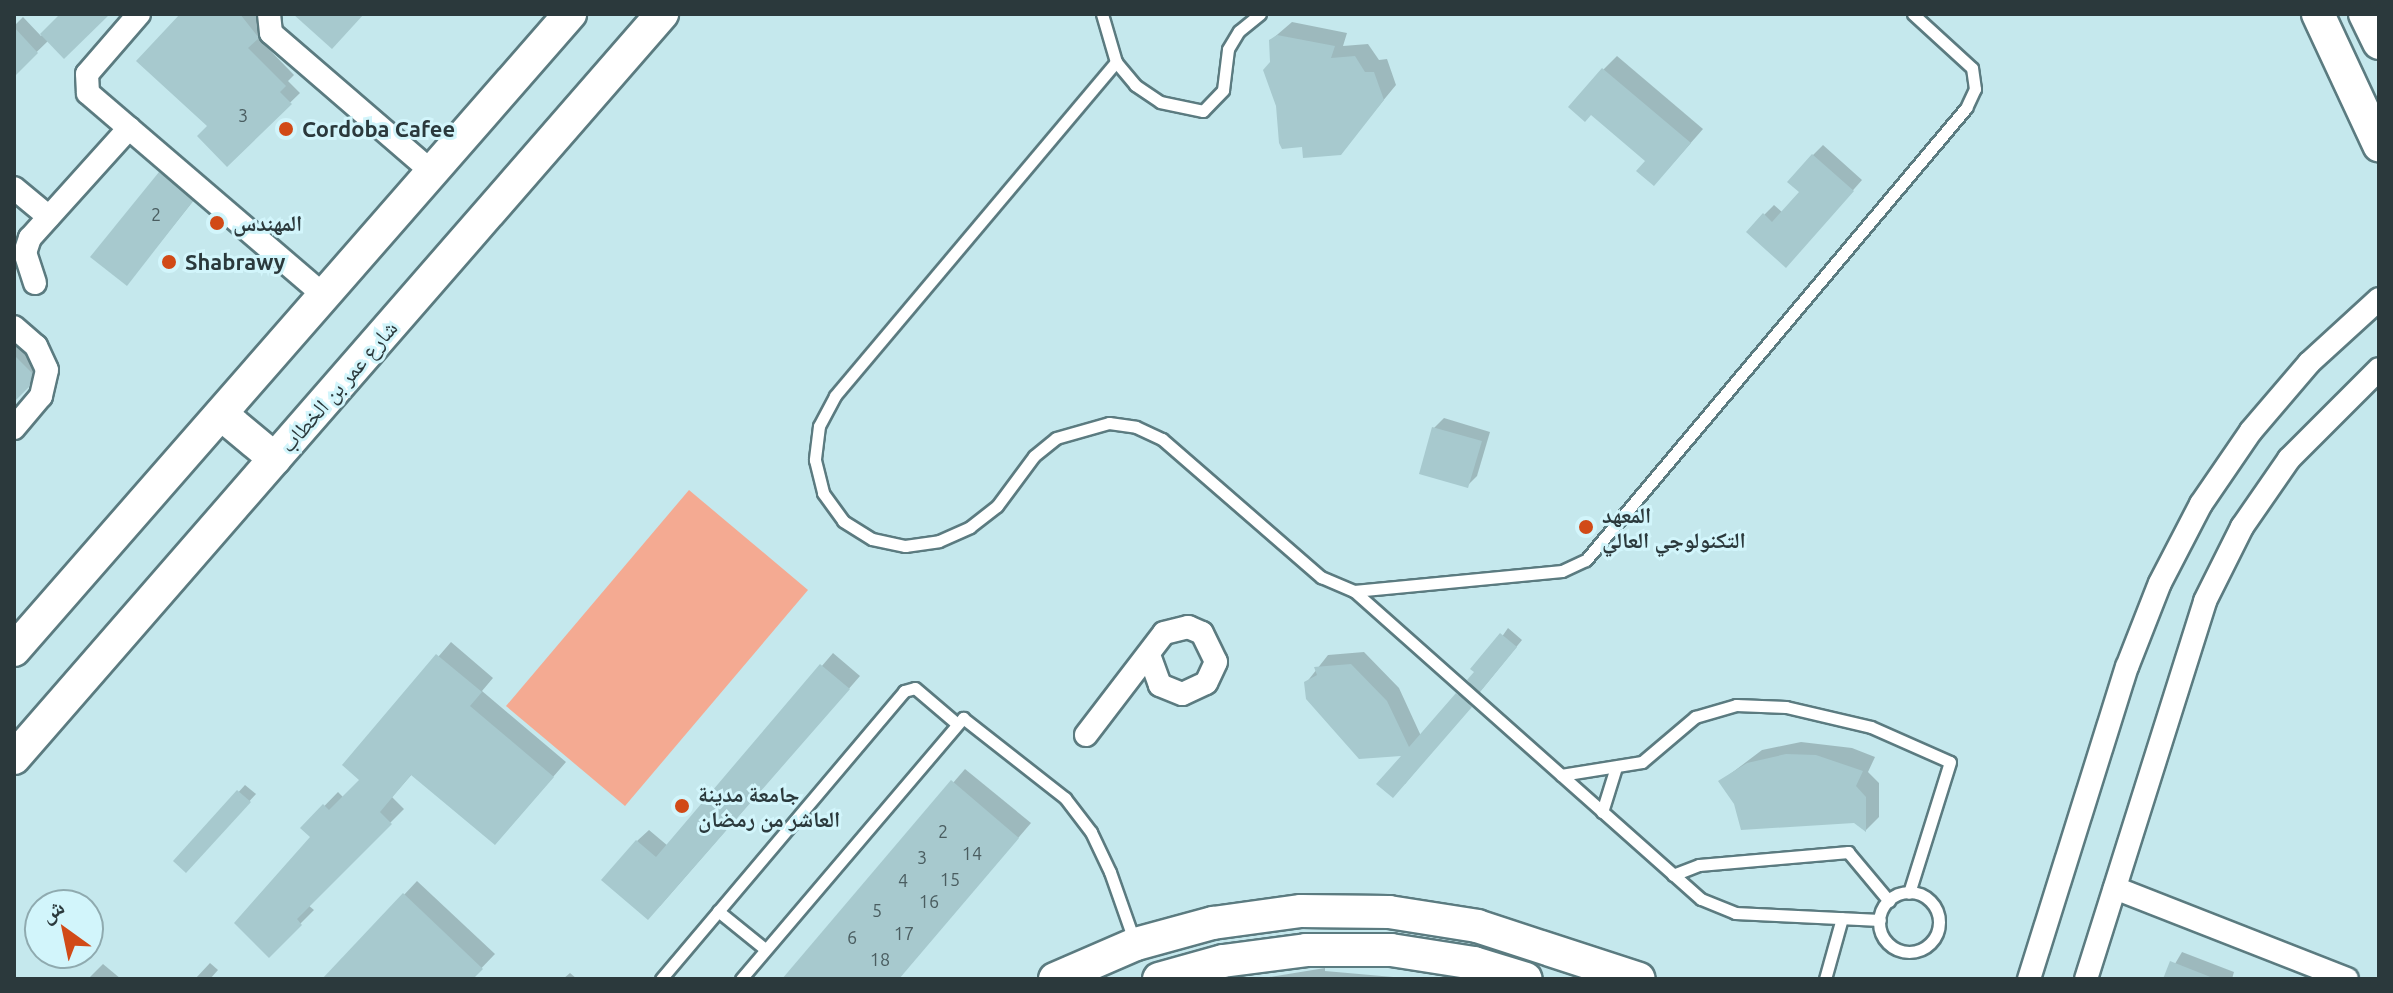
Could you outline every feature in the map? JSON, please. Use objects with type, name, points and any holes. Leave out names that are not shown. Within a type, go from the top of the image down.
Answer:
[{"type":"street","points":[[139,14],[85,80],[88,93],[324,295]]},
{"type":"street","points":[[269,14],[271,33],[432,172]]},
{"type":"street","points":[[14,650],[570,14]]},
{"type":"street","name":"شارع عمر بن الخطاب","points":[[14,758],[662,14]]},
{"type":"street","points":[[2318,14],[2379,145]]},
{"type":"street","points":[[2365,14],[2379,43]]},
{"type":"street","points":[[35,283],[25,253],[30,238],[129,128]]},
{"type":"street","points":[[14,188],[49,217]]},
{"type":"street","points":[[2029,979],[2127,667],[2160,583],[2201,504],[2251,431],[2309,363],[2379,299]]},
{"type":"street","points":[[14,327],[36,346],[47,370],[41,396],[14,428]]},
{"type":"street","points":[[2086,979],[2205,601],[2242,527],[2289,459],[2379,369]]},
{"type":"street","points":[[221,414],[275,459]]},
{"type":"street","points":[[1086,735],[1149,655]]},
{"type":"street","points":[[2115,888],[2347,979]]},
{"type":"street","points":[[1055,979],[1136,944],[1213,923],[1301,911],[1389,912],[1477,926],[1639,979]]},
{"type":"street","points":[[1159,979],[1223,961],[1306,950],[1391,950],[1474,963],[1526,979]]},
{"type":"lane","points":[[1102,14],[1116,62],[1160,102],[1203,111],[1223,90],[1228,49],[1239,31],[1260,14]]},
{"type":"lane","points":[[1354,591],[1562,571],[1586,560],[1966,108],[1975,89],[1972,68],[1913,14]]},
{"type":"lane","points":[[1116,62],[835,396],[817,438],[815,460],[823,493],[843,521],[872,539],[905,546],[939,541],[970,527],[997,506],[1034,456],[1056,438],[1095,425],[1136,427],[1162,439],[1321,577],[1354,591],[1701,899],[1735,913],[1880,920]]},
{"type":"lane","points":[[661,979],[904,691],[915,688],[955,722]]},
{"type":"lane","points":[[1561,775],[1616,767],[1648,758],[1695,717],[1736,705],[1815,712],[1897,738],[1950,762],[1909,893]]},
{"type":"lane","points":[[741,979],[955,722],[972,720],[1065,798],[1091,832],[1136,944]]},
{"type":"lane","points":[[1602,812],[1616,767]]},
{"type":"lane","points":[[1673,875],[1699,865],[1848,852],[1889,901]]},
{"type":"lane","points":[[1909,893],[1926,898],[1937,911],[1938,929],[1930,944],[1914,952],[1897,949],[1884,937],[1880,920],[1889,901],[1909,893]]},
{"type":"lane","points":[[718,911],[765,949]]},
{"type":"lane","points":[[1825,979],[1842,918]]},
{"type":"shaded area","points":[[689,490],[808,590],[625,806],[506,706]]},
{"type":"building","points":[[60,14],[110,14],[64,59],[40,34]]},
{"type":"building","points":[[180,14],[240,14],[259,38],[248,48],[286,86],[280,92],[292,104],[227,167],[197,136],[207,126],[136,61]]},
{"type":"building","points":[[293,14],[364,14],[332,49]]},
{"type":"building","points":[[14,27],[38,53],[14,77]]},
{"type":"building","points":[[1277,35],[1335,46],[1331,58],[1355,56],[1365,72],[1374,72],[1384,100],[1341,155],[1303,158],[1302,147],[1282,149],[1276,106],[1263,70],[1270,62],[1269,40]]},
{"type":"building","points":[[1602,68],[1691,143],[1654,186],[1636,171],[1645,161],[1591,115],[1585,122],[1568,107]]},
{"type":"building","points":[[1812,154],[1854,191],[1786,268],[1746,232],[1763,213],[1772,222],[1799,192],[1787,182]]},
{"type":"building","points":[[159,172],[193,201],[127,286],[90,257]]},
{"type":"building","points":[[14,355],[32,373],[29,387],[14,402]]},
{"type":"building","points":[[1432,427],[1482,441],[1468,488],[1419,474]]},
{"type":"building","points":[[1500,633],[1517,647],[1480,692],[1467,680],[1474,672],[1470,669]]},
{"type":"building","points":[[436,654],[482,692],[470,706],[554,777],[495,845],[411,775],[380,812],[392,824],[297,919],[302,925],[269,958],[234,923],[310,837],[300,828],[323,804],[329,810],[359,780],[342,765]]},
{"type":"building","points":[[820,664],[850,689],[648,920],[601,880],[636,840],[656,857]]},
{"type":"building","points":[[1351,664],[1387,701],[1409,747],[1456,693],[1472,707],[1393,798],[1376,784],[1401,756],[1359,759],[1306,699],[1304,682],[1317,675],[1314,667]]},
{"type":"building","points":[[1786,754],[1816,755],[1863,771],[1856,786],[1866,797],[1866,832],[1854,823],[1741,830],[1734,804],[1718,781],[1747,763]]},
{"type":"building","points":[[951,780],[1019,838],[899,979],[782,979]]},
{"type":"building","points":[[237,790],[251,802],[186,873],[173,861]]},
{"type":"building","points":[[403,893],[483,969],[473,979],[322,979]]},
{"type":"building","points":[[2170,961],[2213,978],[2213,979],[2163,979]]},
{"type":"place","name":"Cordoba Cafee","points":[[286,129]]},
{"type":"place","name":"المهندس","points":[[217,223]]},
{"type":"place","name":"Shabrawy","points":[[169,262]]},
{"type":"place","name":"المعهد التكنولوجي العالي","points":[[1586,527]]},
{"type":"place","name":"جامعة مدينة العاشر من رمضان","points":[[682,806]]}]
